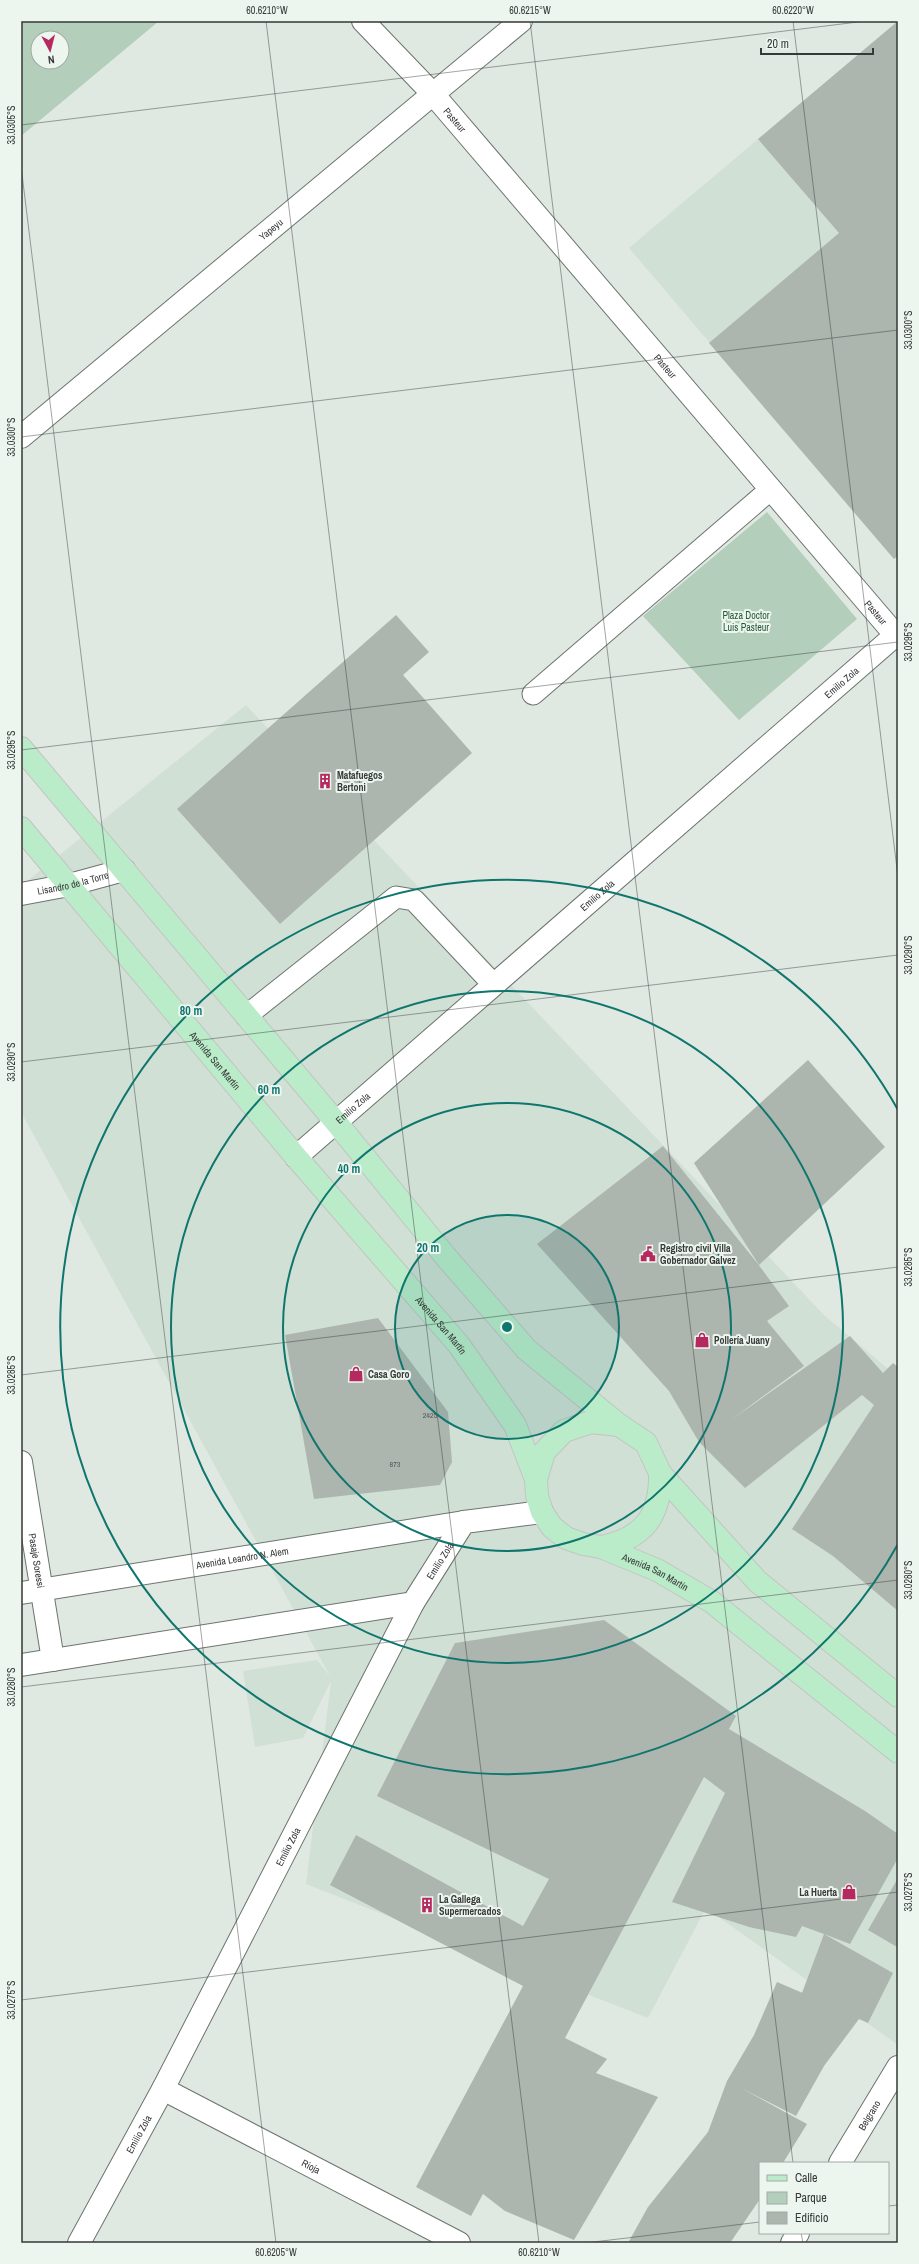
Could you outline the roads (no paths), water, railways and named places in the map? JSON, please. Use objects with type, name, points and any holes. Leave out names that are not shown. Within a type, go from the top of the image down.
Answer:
[{"type":"main road","points":[[21,748],[335,1121],[446,1257],[527,1350],[619,1425],[646,1443],[660,1472],[757,1581],[898,1696]]},
{"type":"main road","name":"Avenida San Martín","points":[[21,828],[296,1157],[459,1345],[515,1425],[536,1479],[536,1496],[542,1512],[552,1527],[566,1538],[583,1544],[601,1547],[657,1570],[712,1602],[898,1752]]},
{"type":"main road","points":[[536,1479],[544,1452],[564,1431],[591,1422],[619,1425]]},
{"type":"main road","points":[[601,1547],[624,1540],[634,1535],[647,1523],[656,1507],[661,1490],[660,1472]]},
{"type":"street","name":"Pasteur","points":[[363,21],[433,94],[897,635]]},
{"type":"street","name":"Yapeyu","points":[[21,437],[521,21]]},
{"type":"street","name":"Emilio Zola","points":[[296,1157],[335,1121],[897,635]]},
{"type":"street","name":"Lisandro de la Torre","points":[[21,894],[69,885],[124,870]]},
{"type":"street","name":"Pasaje Soressi","points":[[21,1462],[43,1590],[53,1660]]},
{"type":"street","points":[[464,1522],[542,1512]]},
{"type":"street","name":"Emilio Zola","points":[[79,2243],[163,2088],[413,1603],[464,1522]]},
{"type":"street","name":"Avenida Leandro N. Alem","points":[[21,1593],[464,1522]]},
{"type":"street","points":[[21,1665],[413,1603]]},
{"type":"street","name":"Belgrano","points":[[841,2162],[898,2067]]},
{"type":"street","name":"Rioja","points":[[163,2088],[459,2243]]},
{"type":"street","points":[[792,2243],[797,2234]]},
{"type":"lane","points":[[533,694],[771,489]]},
{"type":"lane","points":[[246,1016],[396,898],[414,900],[493,984]]},
{"type":"place","name":"Matafuegos Bertoni","points":[[325,781]]},
{"type":"place","name":"Registro civil Villa Gobernador Galvez","points":[[648,1254]]},
{"type":"place","name":"Pollería Juany","points":[[702,1340]]},
{"type":"place","name":"Casa Goro","points":[[356,1374]]},
{"type":"place","name":"La Huerta","points":[[849,1892]]},
{"type":"place","name":"La Gallega Supermercados","points":[[427,1905]]},
{"type":"park label","name":"Plaza Doctor Luis Pasteur","points":[[746,620]]}]
